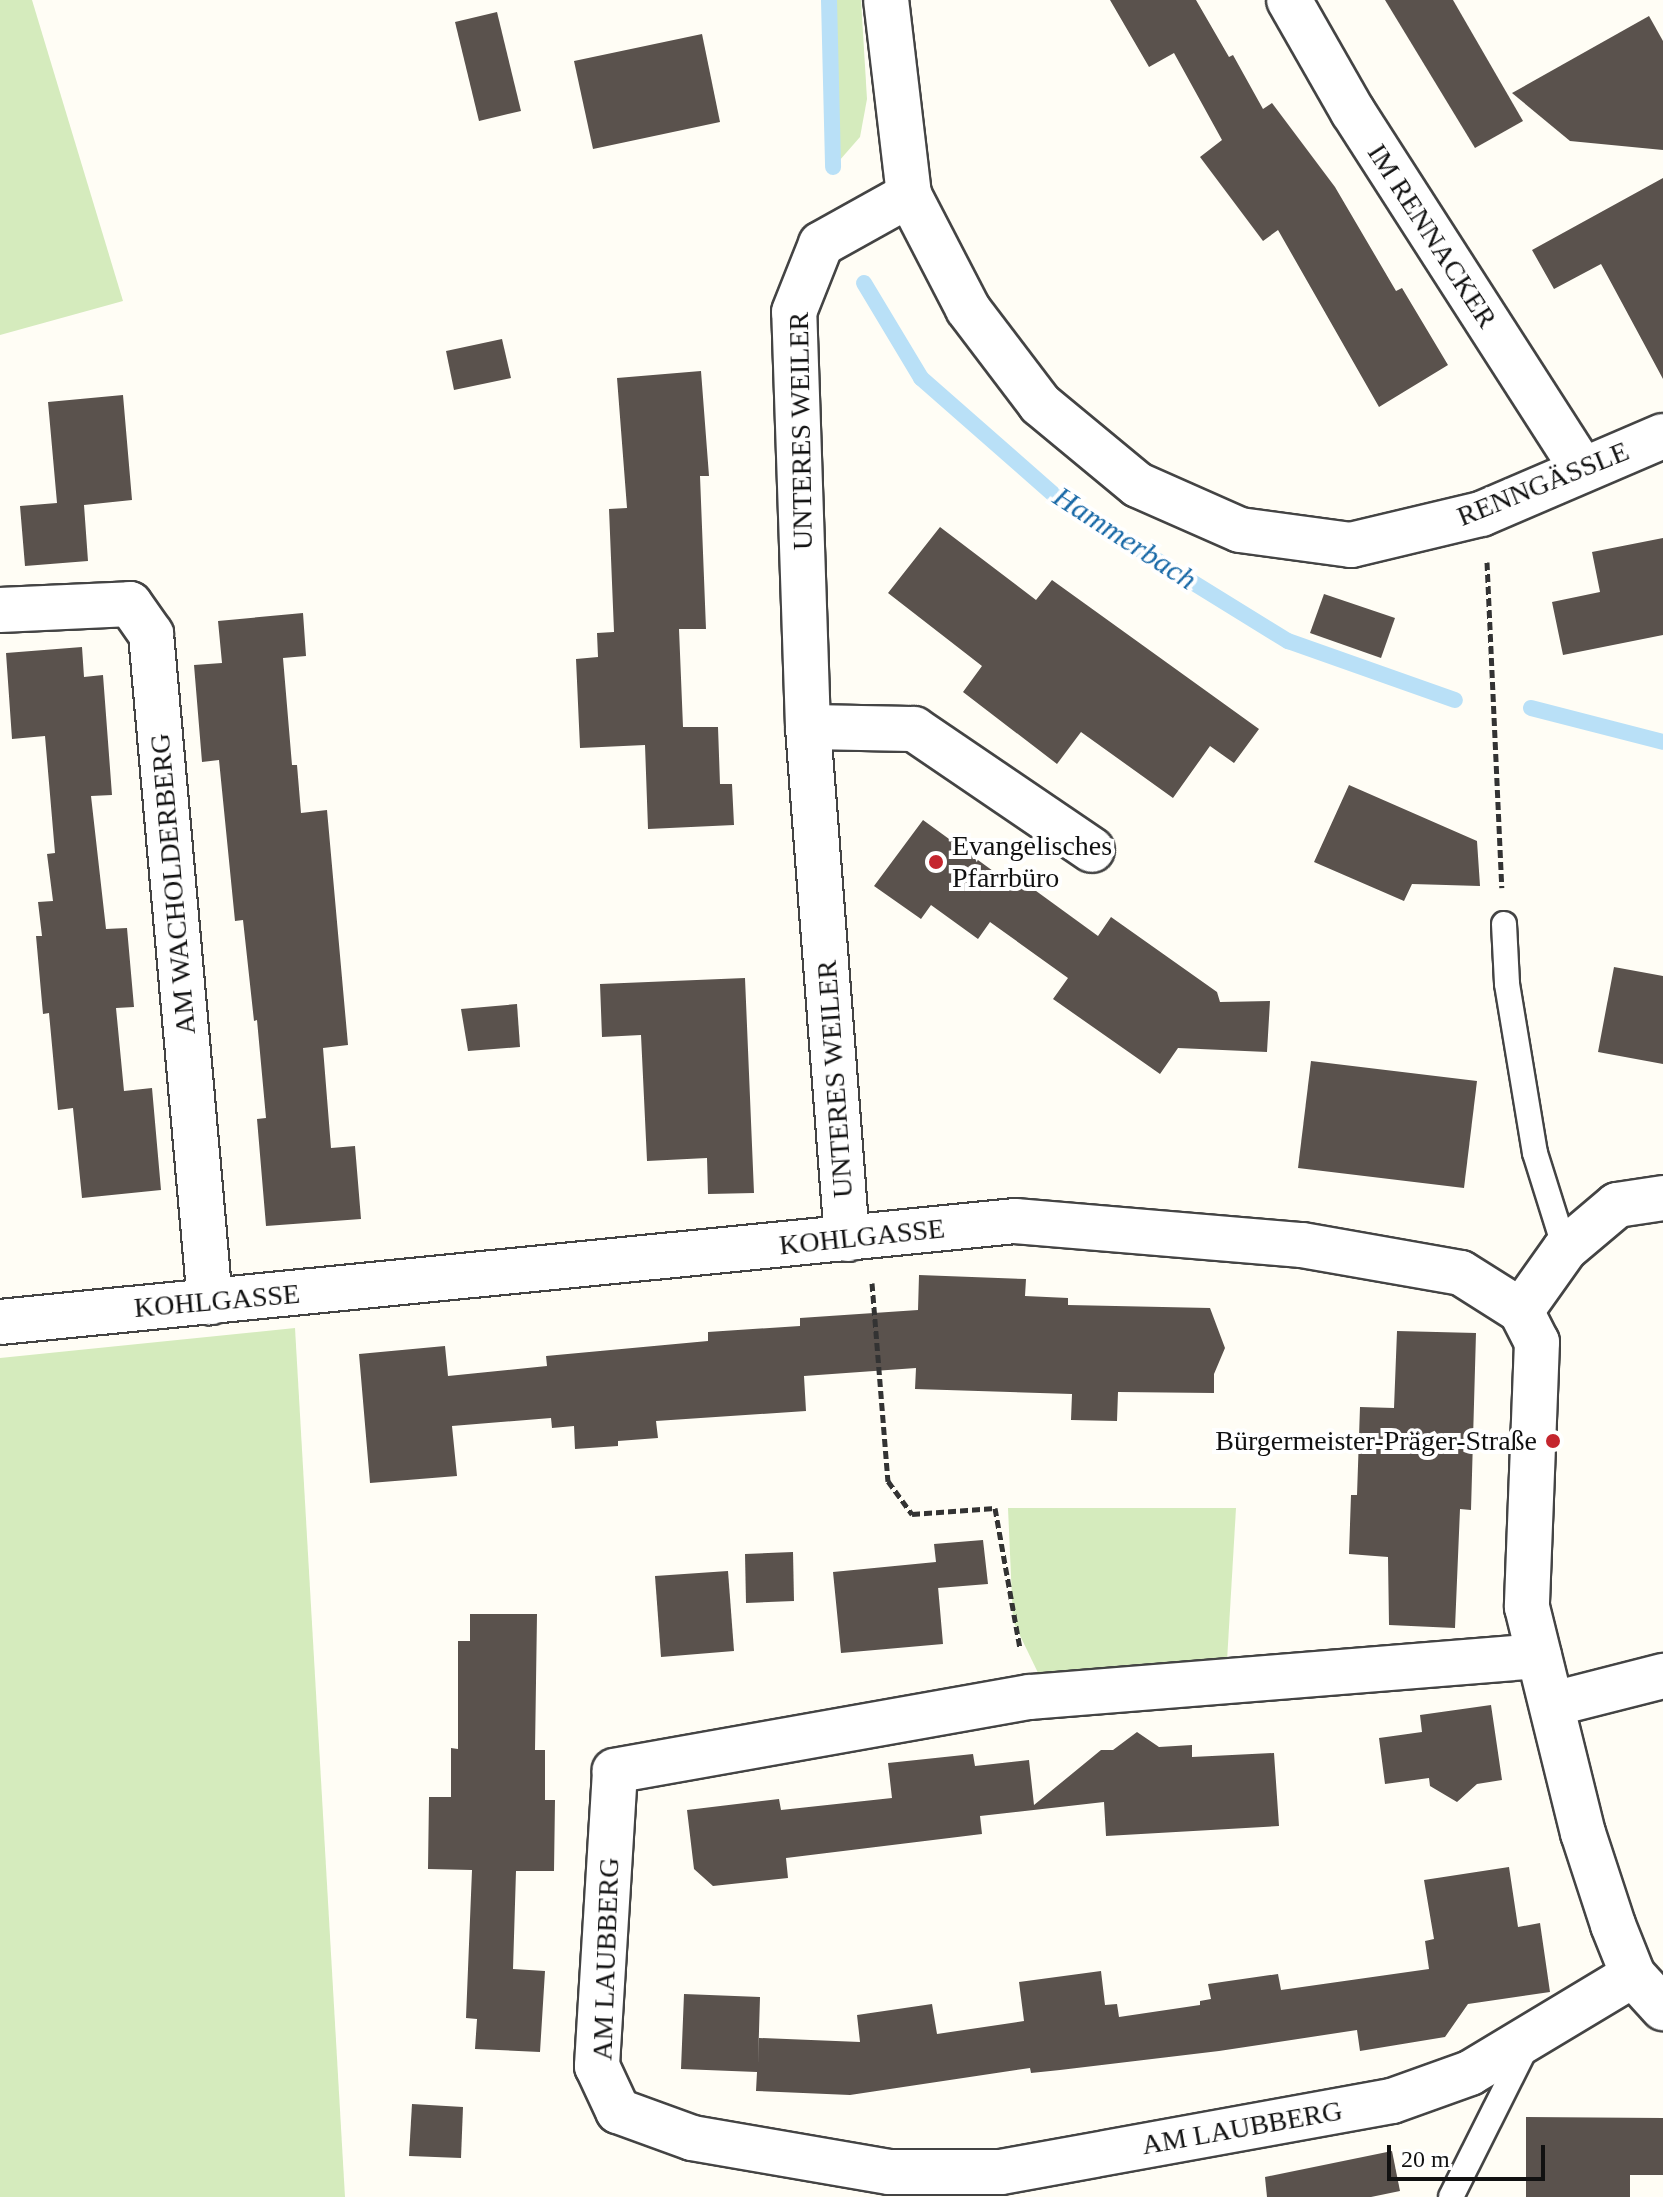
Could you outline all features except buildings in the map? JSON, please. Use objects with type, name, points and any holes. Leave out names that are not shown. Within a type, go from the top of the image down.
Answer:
[{"type":"street","points":[[886,0],[909,195]]},
{"type":"street","name":"IM RENNACKER","points":[[1289,0],[1353,112],[1582,469]]},
{"type":"street","name":"RENNGÄSSLE","points":[[909,195],[968,309],[1040,404],[1138,485],[1240,530],[1351,545],[1481,514],[1663,436]]},
{"type":"street","name":"UNTERES WEILER","points":[[847,1239],[808,727],[794,312],[821,244],[909,195]]},
{"type":"street","name":"AM WACHOLDERBERG","points":[[0,610],[130,604],[151,634],[210,1302]]},
{"type":"street","points":[[808,727],[914,729],[1092,850]]},
{"type":"street","points":[[1663,1198],[1617,1205],[1565,1249],[1521,1311],[1537,1342],[1527,1607],[1583,1833],[1633,1975],[1663,2008]]},
{"type":"street","name":"KOHLGASSE","points":[[0,1322],[1015,1221],[1302,1245],[1461,1273],[1521,1311]]},
{"type":"street","name":"AM LAUBBERG","points":[[1539,1656],[1029,1697],[615,1771],[597,2066],[618,2111],[692,2138],[889,2172],[1001,2172],[1392,2101],[1470,2073],[1633,1975]]},
{"type":"street","points":[[1553,1704],[1663,1676]]},
{"type":"lane","points":[[1504,924],[1507,984],[1535,1153],[1565,1249]]},
{"type":"lane","points":[[1451,2197],[1532,2035]]},
{"type":"path","points":[[1481,514],[1487,566],[1504,924]]},
{"type":"path","points":[[847,1239],[871,1269],[888,1481],[912,1514],[995,1508],[1029,1697]]},
{"type":"green space","points":[[0,0],[32,0],[123,301],[0,335]]},
{"type":"green space","points":[[825,0],[861,0],[867,99],[860,137],[839,161]]},
{"type":"green space","points":[[295,1328],[345,2197],[0,2197],[0,1358]]},
{"type":"green space","points":[[1008,1508],[1236,1508],[1227,1661],[1041,1679],[1013,1621]]},
{"type":"waterway","name":"Hammerbach","points":[[829,0],[833,167]]},
{"type":"waterway","name":"Hammerbach","points":[[864,283],[921,378],[1061,501],[1288,641],[1455,700]]},
{"type":"waterway","name":"Hammerbach","points":[[1531,708],[1663,742]]},
{"type":"place","name":"Evangelisches Pfarrbüro","points":[[936,862]]},
{"type":"place","name":"Bürgermeister-Präger-Straße","points":[[1553,1441]]}]
